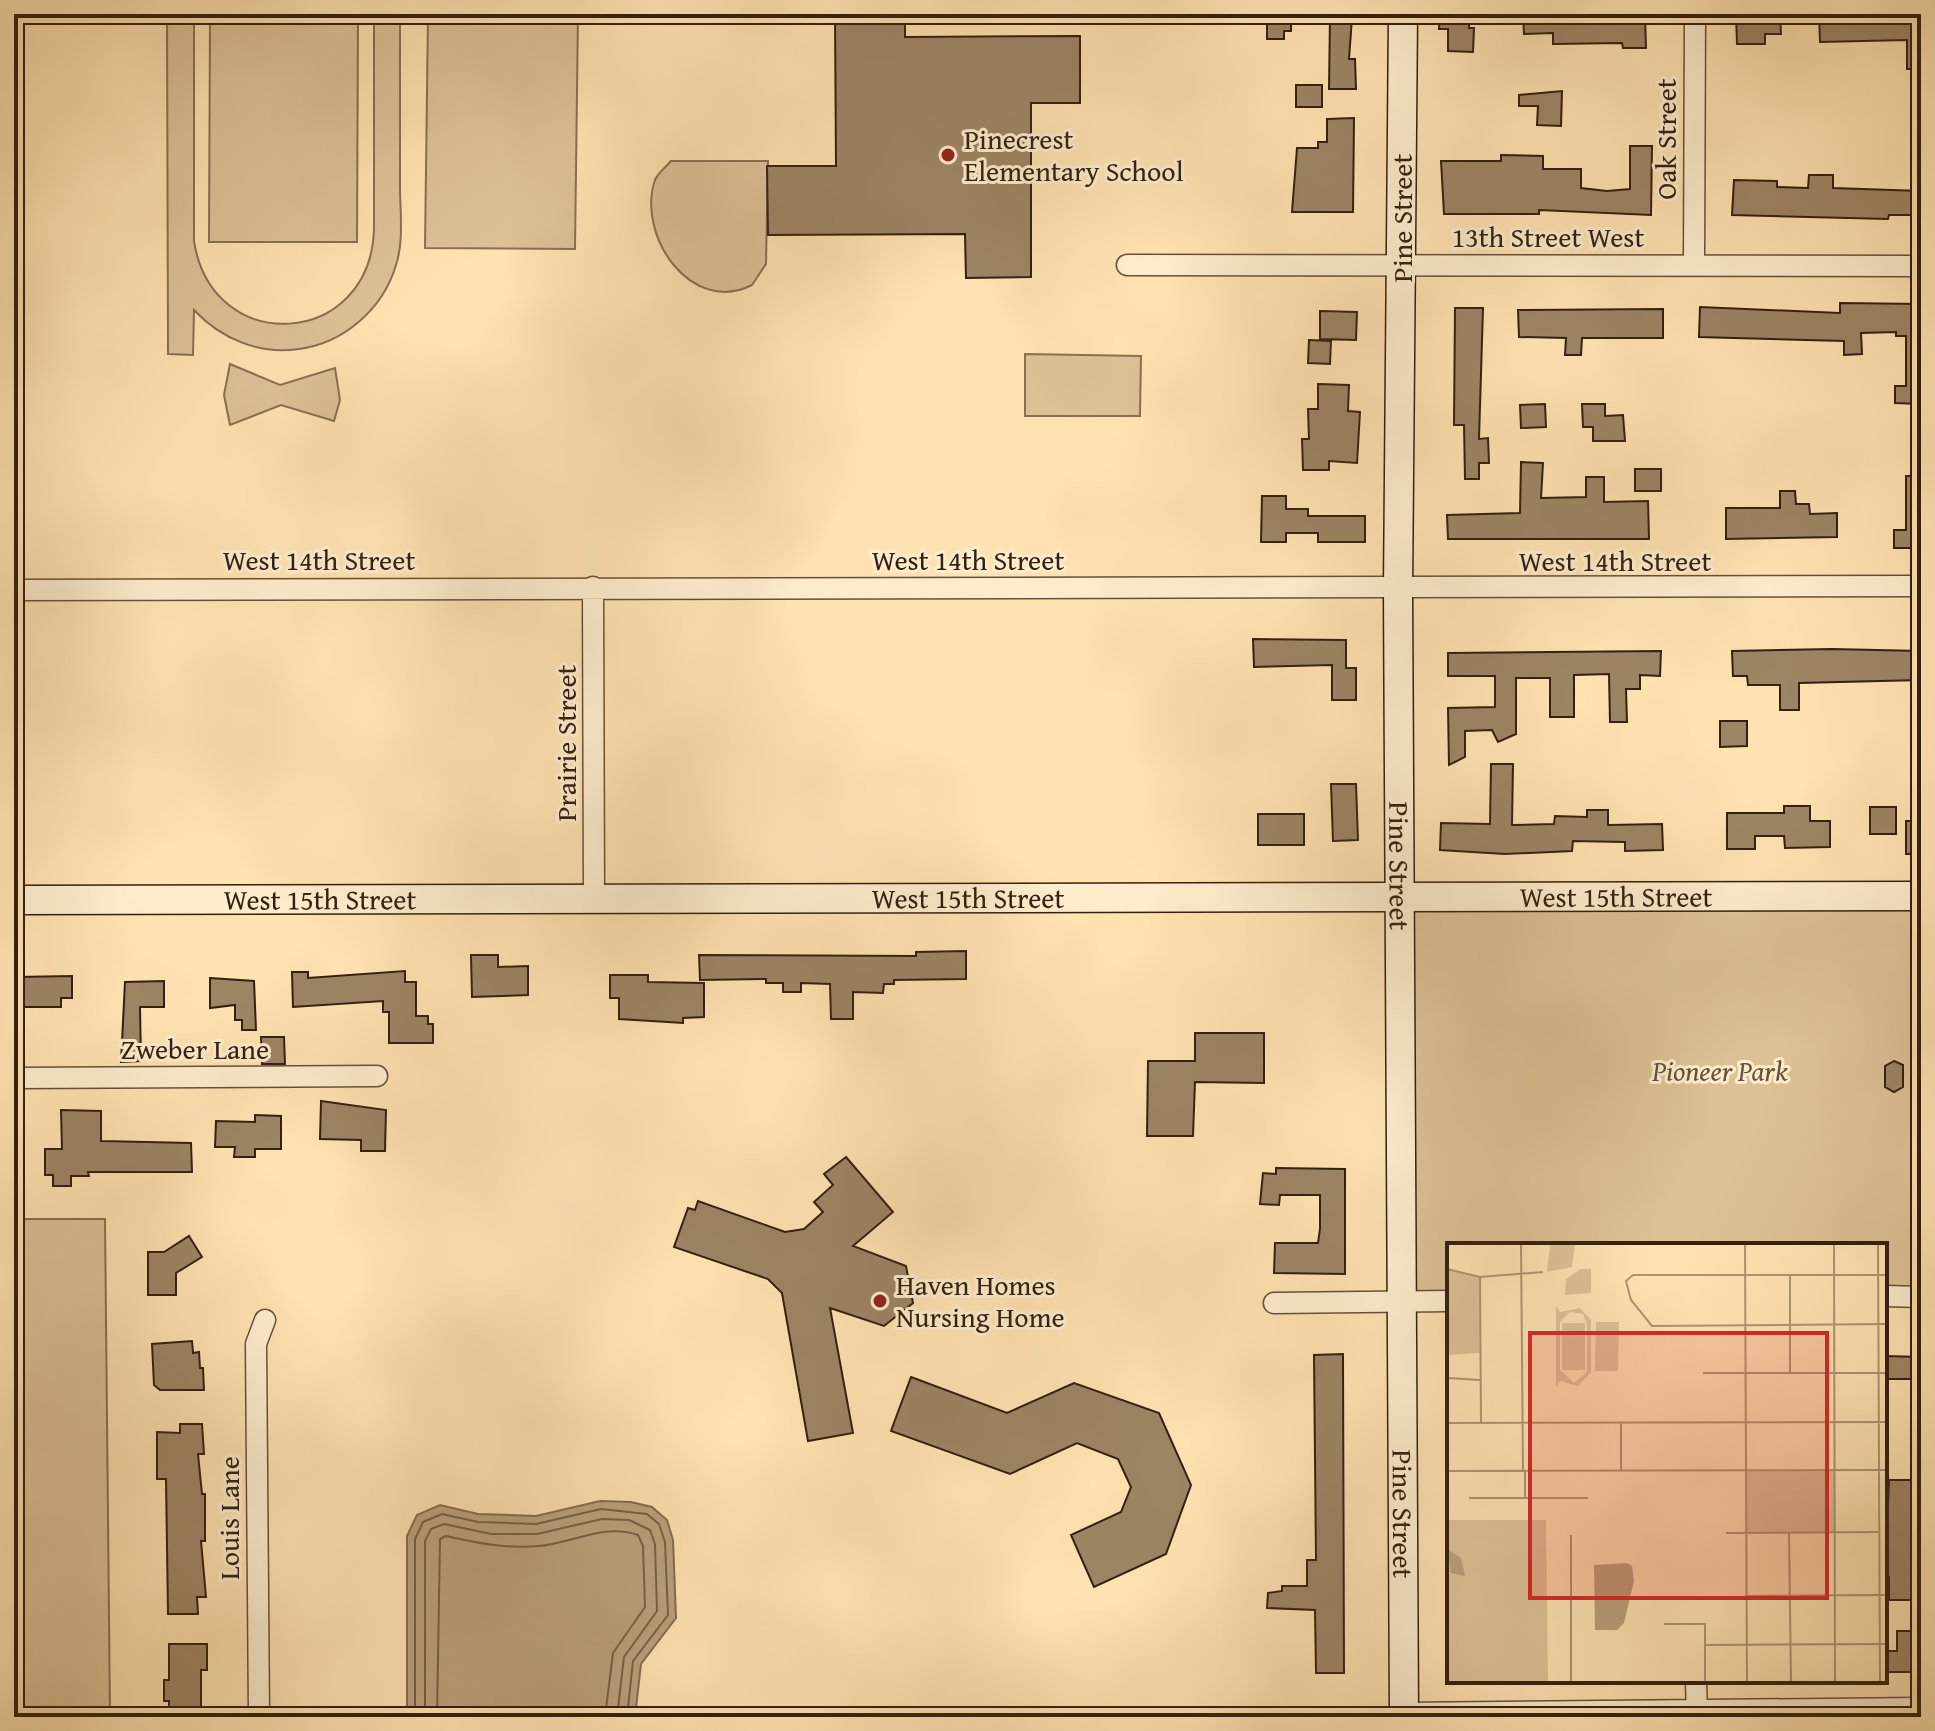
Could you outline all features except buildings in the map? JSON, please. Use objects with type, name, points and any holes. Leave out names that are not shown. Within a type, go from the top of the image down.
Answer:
[{"type":"street","name":"Pine Street","points":[[1403,14],[1398,590],[1404,1715]]},
{"type":"street","name":"Oak Street","points":[[1694,265],[1695,14]]},
{"type":"street","name":"13th Street West","points":[[1127,265],[1921,266]]},
{"type":"street","name":"West 14th Street","points":[[14,590],[593,587],[1398,590],[1921,586]]},
{"type":"street","name":"Prairie Street","points":[[593,587],[594,898]]},
{"type":"street","name":"West 15th Street","points":[[14,900],[1921,896]]},
{"type":"street","name":"Zweber Lane","points":[[14,1078],[377,1076]]},
{"type":"street","points":[[1887,1296],[1921,1297]]},
{"type":"street","points":[[1274,1303],[1447,1301]]},
{"type":"street","name":"Louis Lane","points":[[259,1717],[256,1344],[265,1320]]},
{"type":"street","points":[[1696,1683],[1696,1713]]},
{"type":"street","points":[[1404,1715],[1921,1708]]},
{"type":"green space","points":[[167,14],[194,14],[194,241],[207,279],[229,305],[258,320],[289,324],[320,316],[347,298],[366,269],[374,230],[374,14],[400,14],[401,226],[398,256],[382,296],[360,321],[331,340],[299,349],[256,347],[229,337],[194,310],[193,355],[168,354]]},
{"type":"green space","points":[[210,14],[358,14],[357,242],[209,242]]},
{"type":"green space","points":[[428,14],[578,14],[575,249],[425,248]]},
{"type":"green space","points":[[671,161],[768,161],[766,264],[752,285],[730,292],[708,289],[689,280],[661,246],[651,202],[655,180]]},
{"type":"green space","points":[[1025,354],[1141,356],[1140,416],[1025,416]]},
{"type":"green space","points":[[230,364],[280,385],[335,368],[340,400],[334,421],[281,405],[230,425],[224,395]]},
{"type":"green space","name":"Pioneer Park","points":[[1921,896],[1921,1297],[1887,1296],[1887,1243],[1447,1243],[1447,1301],[1400,1301],[1400,899]]},
{"type":"green space","points":[[14,1219],[105,1219],[110,1717],[14,1717]]},
{"type":"water","points":[[600,1501],[631,1502],[652,1507],[667,1520],[673,1540],[676,1618],[641,1664],[635,1717],[407,1717],[407,1536],[417,1515],[440,1505],[478,1514],[536,1516]]},
{"type":"place","name":"Pinecrest Elementary School","points":[[948,155]]},
{"type":"place","name":"Haven Homes Nursing Home","points":[[880,1301]]}]
